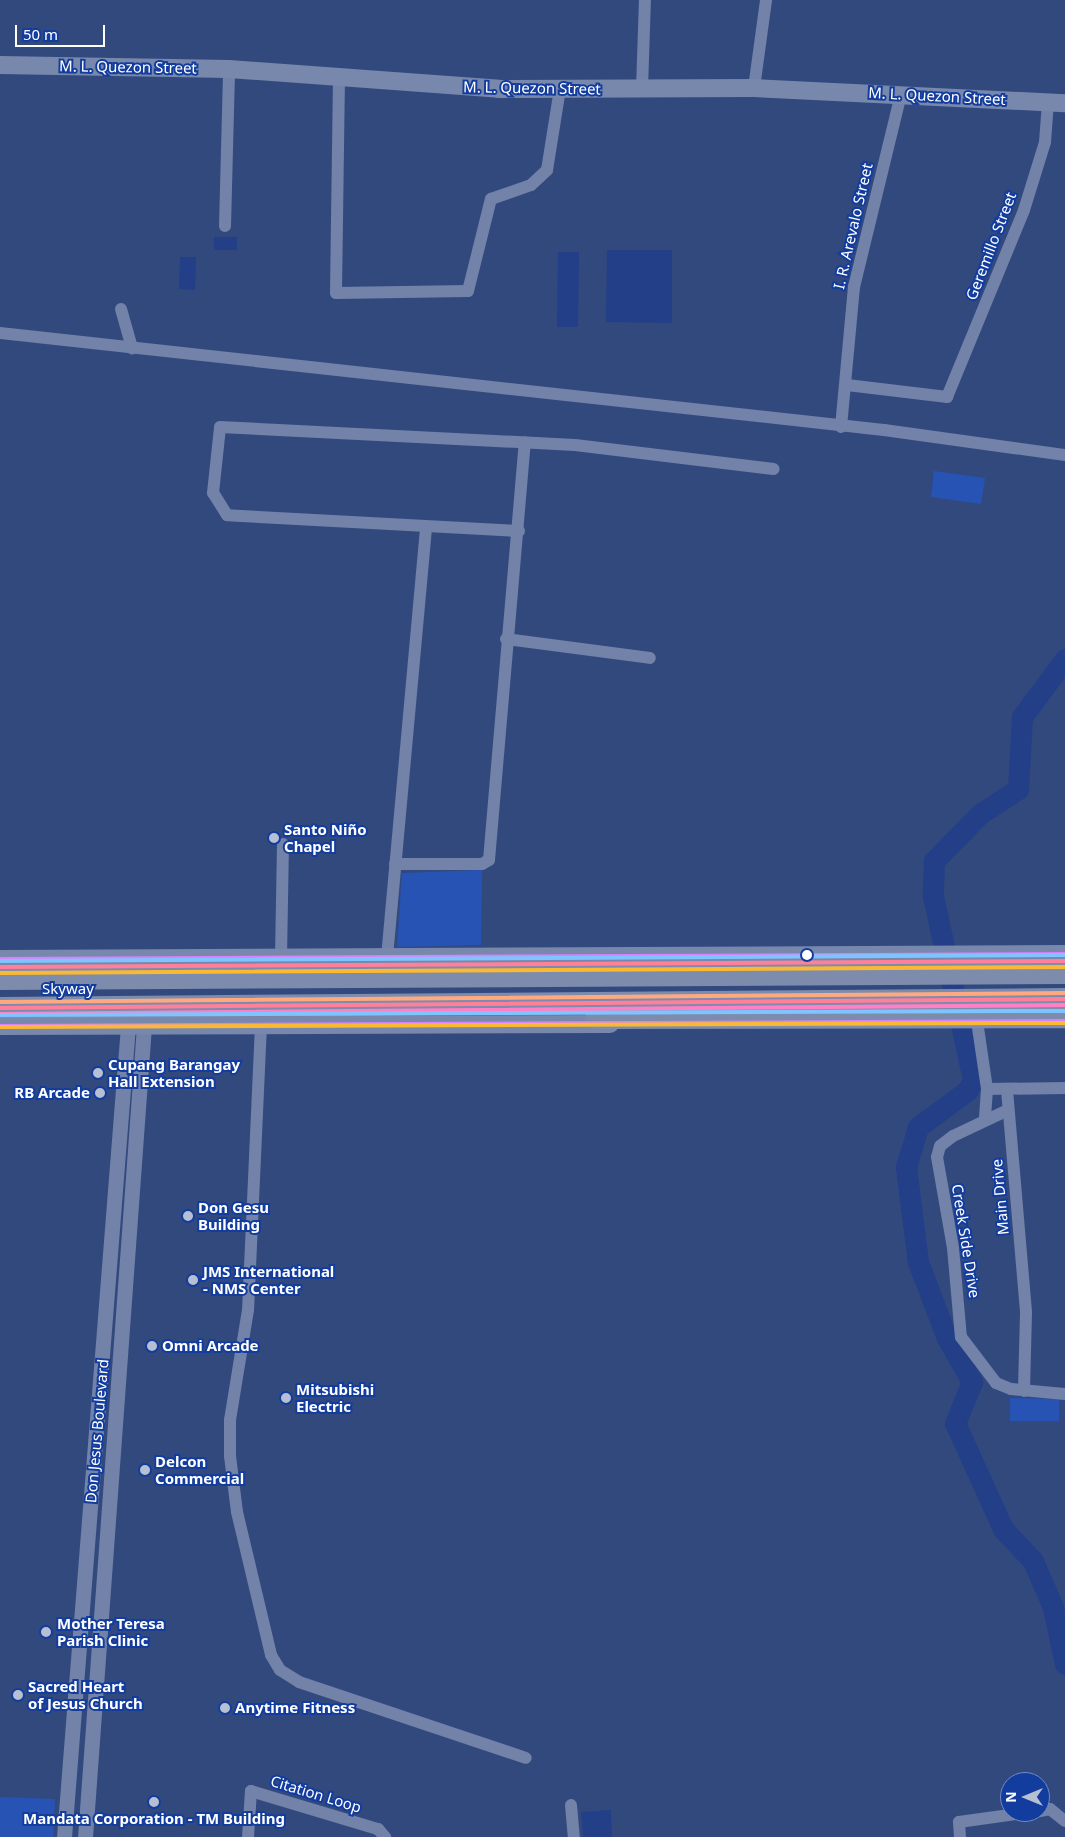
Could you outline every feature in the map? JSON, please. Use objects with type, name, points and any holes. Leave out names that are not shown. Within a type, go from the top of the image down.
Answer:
[{"type":"highway","points":[[0,967],[1065,961]]},
{"type":"highway","points":[[0,979],[947,964],[1065,973]]},
{"type":"highway","name":"Skyway","points":[[0,990],[1065,984]]},
{"type":"highway","name":"Skyway","points":[[0,1000],[1065,994]]},
{"type":"highway","points":[[0,1008],[960,1013],[1065,999]]},
{"type":"highway","points":[[0,1020],[1065,1016]]},
{"type":"main road","name":"M. L. Quezon Street","points":[[0,65],[229,69],[339,78],[560,89],[754,88],[1057,103]]},
{"type":"main road","points":[[0,959],[388,957],[947,964],[1065,954]]},
{"type":"main road","points":[[0,1026],[261,1025],[960,1013],[1065,1021]]},
{"type":"street","points":[[642,89],[645,0]]},
{"type":"street","points":[[754,88],[766,0]]},
{"type":"street","points":[[225,226],[229,69]]},
{"type":"street","points":[[339,78],[336,293],[468,291],[491,199],[531,185],[547,170],[560,89]]},
{"type":"street","name":"I. R. Arevalo Street","points":[[841,427],[847,385],[854,286],[901,94]]},
{"type":"street","name":"Geremillo Street","points":[[847,385],[947,397],[1024,210],[1057,103]]},
{"type":"street","points":[[121,309],[132,348]]},
{"type":"street","points":[[0,333],[841,427],[1065,455]]},
{"type":"street","points":[[519,531],[426,528],[227,514],[214,493],[220,426],[525,442],[774,469]]},
{"type":"street","points":[[396,864],[482,864],[489,860],[506,639],[519,531],[525,442]]},
{"type":"street","points":[[388,957],[426,528]]},
{"type":"street","points":[[506,639],[650,658]]},
{"type":"street","points":[[281,958],[283,844]]},
{"type":"street","points":[[960,1013],[987,1090],[985,1118]]},
{"type":"street","points":[[261,1025],[248,1310],[230,1420],[230,1456],[237,1512],[271,1655],[280,1670],[299,1682],[526,1758]]},
{"type":"street","name":"Don Jesus Boulevard","points":[[64,1837],[108,1286],[136,1026]]},
{"type":"street","name":"Don Jesus Boulevard","points":[[85,1837],[126,1288],[136,1026]]},
{"type":"street","points":[[987,1090],[1065,1088]]},
{"type":"street","name":"Main Drive","points":[[1007,1090],[1026,1313],[1024,1391]]},
{"type":"street","name":"Creek Side Drive","points":[[1008,1110],[985,1118],[953,1136],[937,1157],[954,1248],[962,1337],[996,1383],[1024,1391],[1065,1394]]},
{"type":"street","points":[[108,1286],[126,1288]]},
{"type":"street","name":"Citation Loop","points":[[248,1837],[251,1791],[378,1829],[385,1837]]},
{"type":"street","points":[[571,1805],[574,1837]]},
{"type":"street","points":[[1050,1810],[1065,1821]]},
{"type":"street","points":[[960,1837],[959,1822],[1000,1816]]},
{"type":"shaded area","points":[[214,237],[237,237],[237,250],[214,250]]},
{"type":"shaded area","points":[[607,250],[672,250],[672,323],[606,322]]},
{"type":"shaded area","points":[[558,252],[579,252],[578,327],[557,327]]},
{"type":"shaded area","points":[[180,257],[196,257],[195,290],[179,289]]},
{"type":"shaded area","points":[[934,471],[985,478],[981,504],[931,497]]},
{"type":"shaded area","points":[[482,870],[481,945],[397,947],[402,873]]},
{"type":"shaded area","points":[[1010,1398],[1059,1399],[1059,1421],[1010,1421]]},
{"type":"shaded area","points":[[0,1797],[55,1799],[53,1837],[0,1837]]},
{"type":"shaded area","points":[[611,1810],[612,1837],[583,1837],[581,1812]]},
{"type":"waterway","points":[[1065,659],[1022,717],[1018,789],[980,814],[934,861],[933,896],[973,1080],[968,1090],[918,1127],[906,1167],[918,1262],[947,1338],[972,1382],[955,1423],[1003,1529],[1033,1561],[1053,1607],[1065,1664]]},
{"type":"transit line","points":[[0,959],[1065,954]]},
{"type":"transit line","points":[[0,961],[1065,955]]},
{"type":"transit line","points":[[0,967],[1065,961]]},
{"type":"transit line","points":[[0,973],[1065,967]]},
{"type":"transit line","points":[[0,1002],[1065,993]]},
{"type":"transit line","points":[[0,1008],[1065,999]]},
{"type":"transit line","points":[[0,1014],[1065,1005]]},
{"type":"transit line","points":[[0,1015],[1065,1011]]},
{"type":"transit line","points":[[0,1026],[1065,1021]]},
{"type":"transit line","points":[[0,1027],[1065,1023]]},
{"type":"place","name":"Santo Niño Chapel","points":[[274,838]]},
{"type":"place","name":"Cupang Barangay Hall Extension","points":[[98,1073]]},
{"type":"place","name":"RB Arcade","points":[[100,1093]]},
{"type":"place","name":"Don Gesu Building","points":[[188,1216]]},
{"type":"place","name":"JMS International - NMS Center","points":[[193,1280]]},
{"type":"place","name":"Omni Arcade","points":[[152,1346]]},
{"type":"place","name":"Mitsubishi Electric","points":[[286,1398]]},
{"type":"place","name":"Delcon Commercial","points":[[145,1470]]},
{"type":"place","name":"Mother Teresa Parish Clinic","points":[[46,1632]]},
{"type":"place","name":"Sacred Heart of Jesus Church","points":[[18,1695]]},
{"type":"place","name":"Anytime Fitness","points":[[225,1708]]},
{"type":"place","name":"Mandata Corporation - TM Building","points":[[154,1802]]}]
